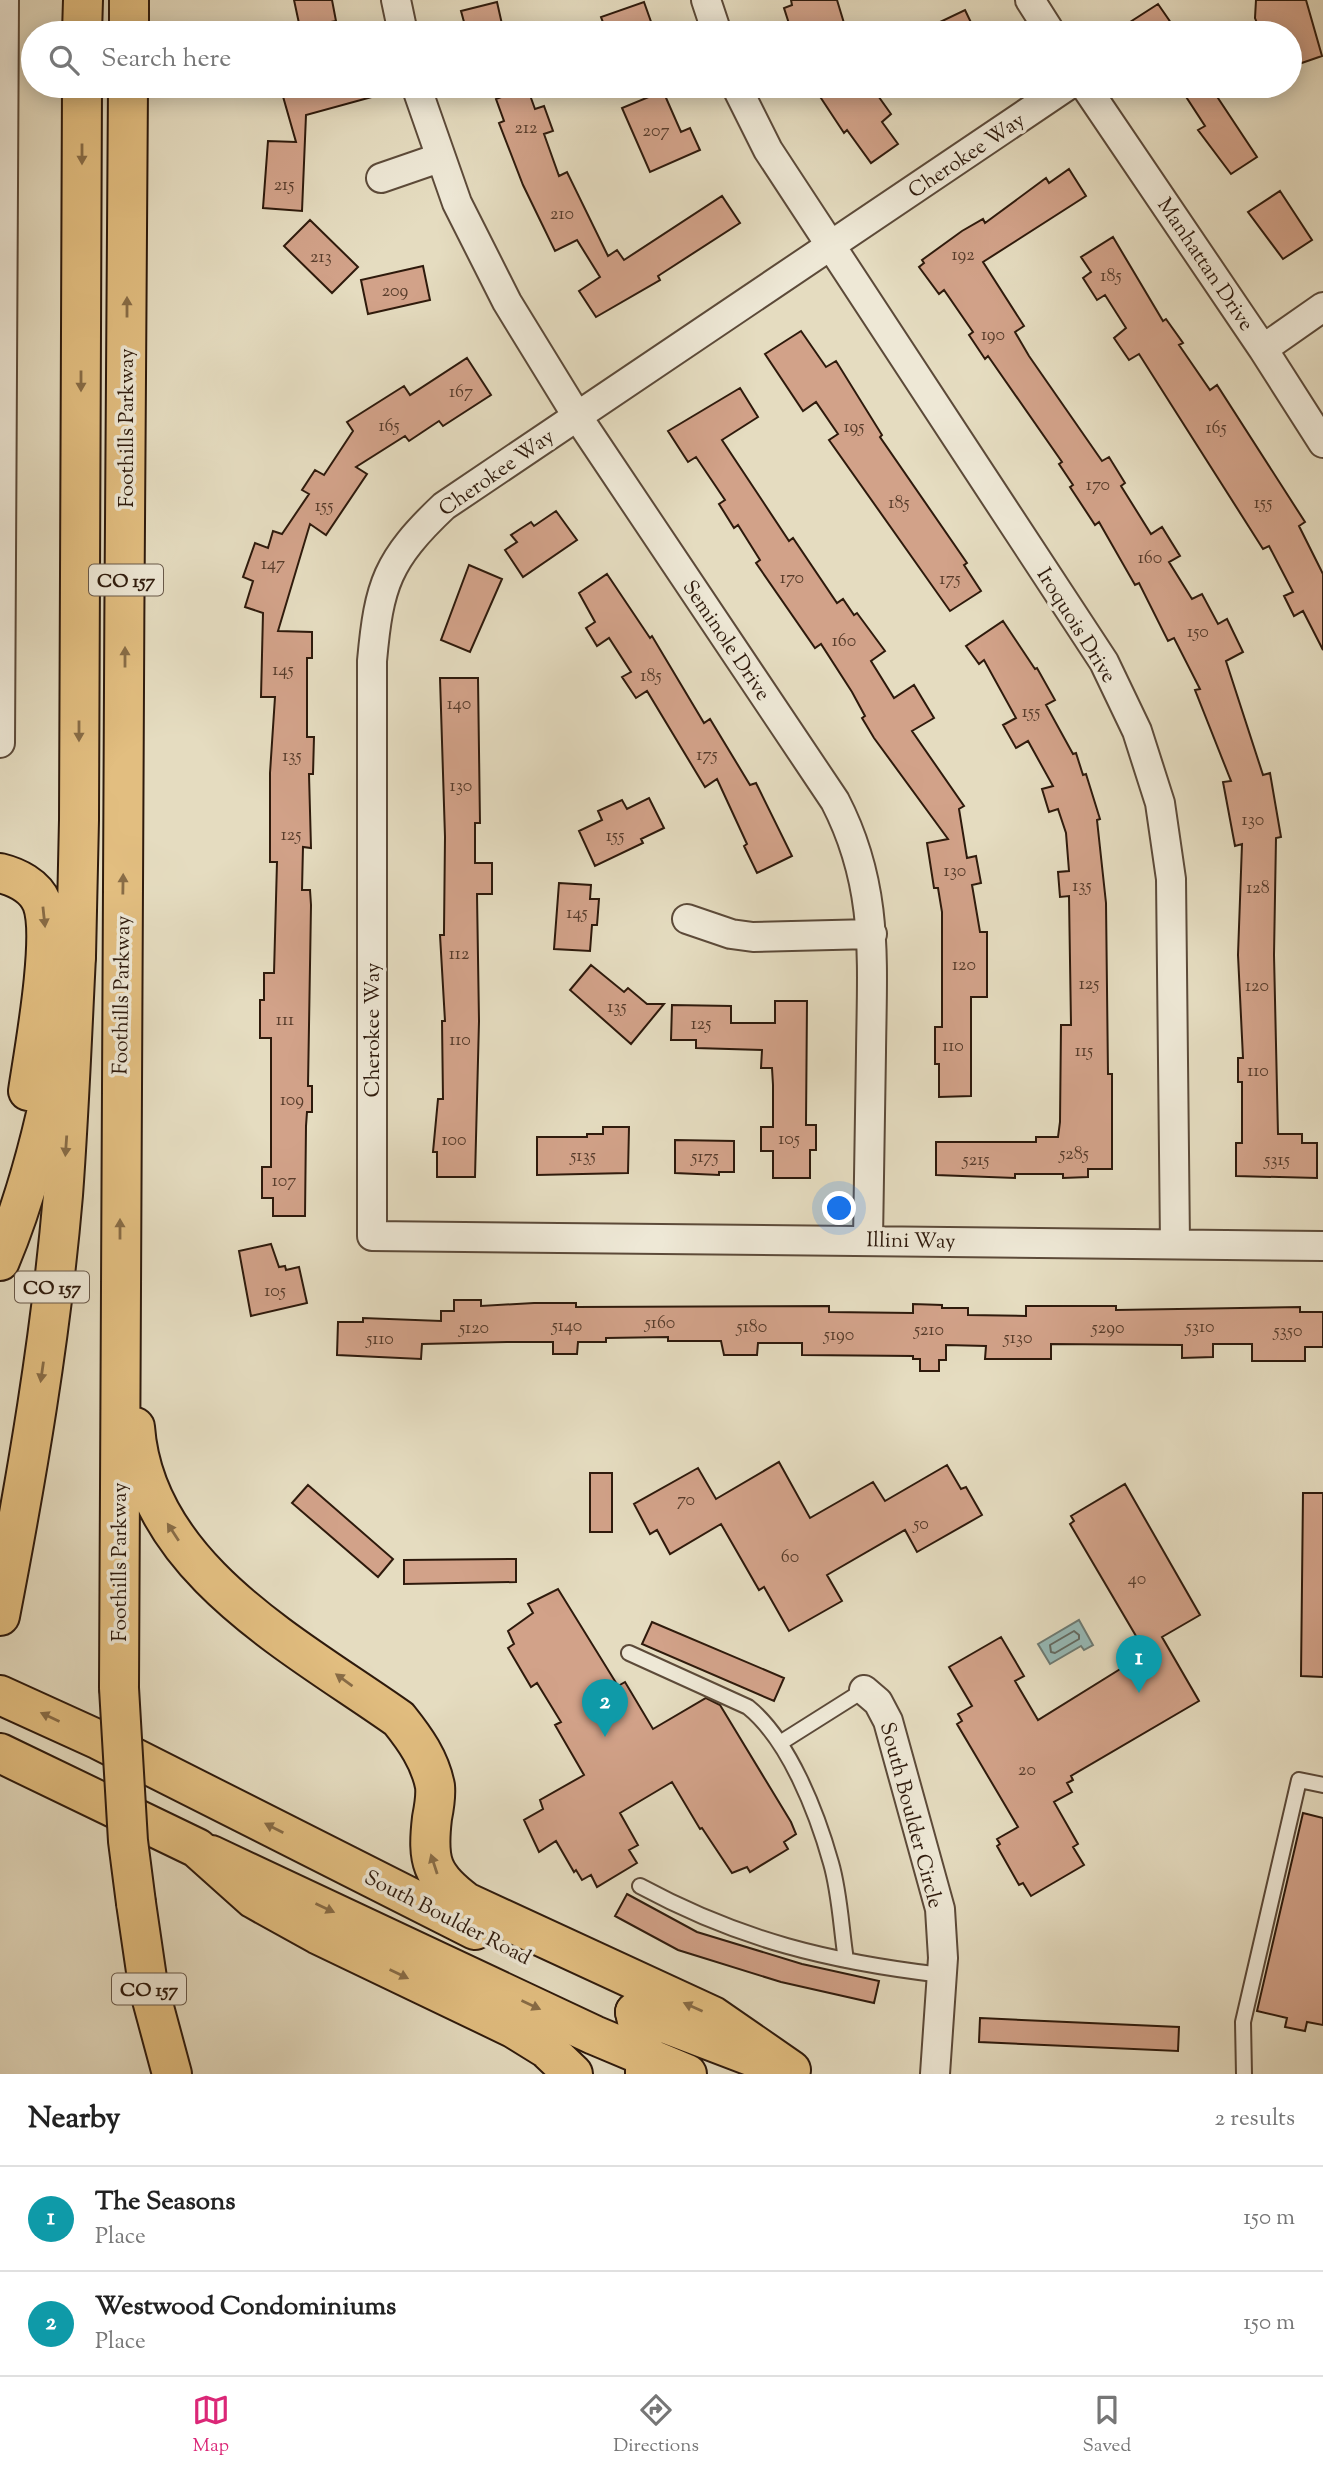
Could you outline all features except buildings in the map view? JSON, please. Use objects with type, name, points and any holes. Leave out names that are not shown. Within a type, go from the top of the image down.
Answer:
[{"type":"main road","points":[[82,21],[83,0]]},
{"type":"main road","points":[[129,0],[129,21]]},
{"type":"main road","name":"CO 157","points":[[0,1616],[25,1487],[53,1286],[68,1120],[76,956],[82,98]]},
{"type":"main road","name":"Foothills Parkway","points":[[128,98],[119,1688],[128,1841],[136,1903]]},
{"type":"main road","points":[[0,873],[18,878],[42,902],[45,936],[42,993],[28,1090],[0,1219]]},
{"type":"main road","points":[[0,1261],[15,1225],[49,1107],[76,956]]},
{"type":"main road","points":[[120,1297],[135,1358],[138,1451],[155,1502],[196,1566],[220,1590],[399,1719],[417,1741],[429,1766],[435,1788],[430,1854],[435,1874],[466,1902],[713,2016],[799,2072]]},
{"type":"main road","name":"South Boulder Road","points":[[0,1695],[99,1740],[635,2012],[799,2072]]},
{"type":"main road","name":"South Boulder Road","points":[[0,1753],[98,1798],[645,2065],[687,2074]]},
{"type":"main road","points":[[197,1848],[254,1899],[317,1934],[513,2028],[547,2049],[572,2074]]},
{"type":"main road","points":[[136,1903],[172,2027],[189,2074]]},
{"type":"main road","name":"CO 157","points":[[136,1903],[148,1985],[172,2074]]},
{"type":"main road","points":[[635,2012],[645,2065]]},
{"type":"street","points":[[0,743],[4,0]]},
{"type":"street","points":[[396,0],[400,21]]},
{"type":"street","points":[[706,0],[714,21]]},
{"type":"street","points":[[1030,0],[1044,21]]},
{"type":"street","name":"Seminole Drive","points":[[420,98],[457,203],[507,302],[577,416],[835,801],[848,826],[866,879],[872,934],[868,1239]]},
{"type":"street","name":"Iroquois Drive","points":[[742,98],[768,150],[830,247],[1104,662],[1137,731],[1160,803],[1171,879],[1175,1243]]},
{"type":"street","name":"Cherokee Way","points":[[372,1237],[372,661],[378,608],[391,566],[418,530],[444,506],[1049,98]]},
{"type":"street","name":"Manhattan Drive","points":[[1093,98],[1263,349],[1323,443]]},
{"type":"street","points":[[381,178],[439,158]]},
{"type":"street","points":[[1263,349],[1323,307]]},
{"type":"street","points":[[687,919],[731,934],[753,937],[872,934]]},
{"type":"street","name":"Illini Way","points":[[372,1237],[868,1239],[1323,1246]]},
{"type":"street","name":"South Boulder Circle","points":[[864,1690],[878,1702],[888,1721],[940,1909],[942,1975],[935,2042],[935,2074]]},
{"type":"lane","points":[[629,1653],[748,1707],[762,1718],[780,1743],[817,1822],[832,1865],[846,1960]]},
{"type":"lane","points":[[780,1743],[864,1690]]},
{"type":"lane","points":[[1244,2074],[1243,2022],[1299,1780],[1323,1785]]},
{"type":"lane","points":[[640,1886],[691,1913],[779,1946],[942,1975]]},
{"type":"water","points":[[1079,1620],[1093,1645],[1084,1650],[1081,1646],[1050,1664],[1038,1644]]},
{"type":"place","name":"The Seasons","points":[[1139,1693]]},
{"type":"place","name":"Westwood Condominiums","points":[[605,1737]]}]
